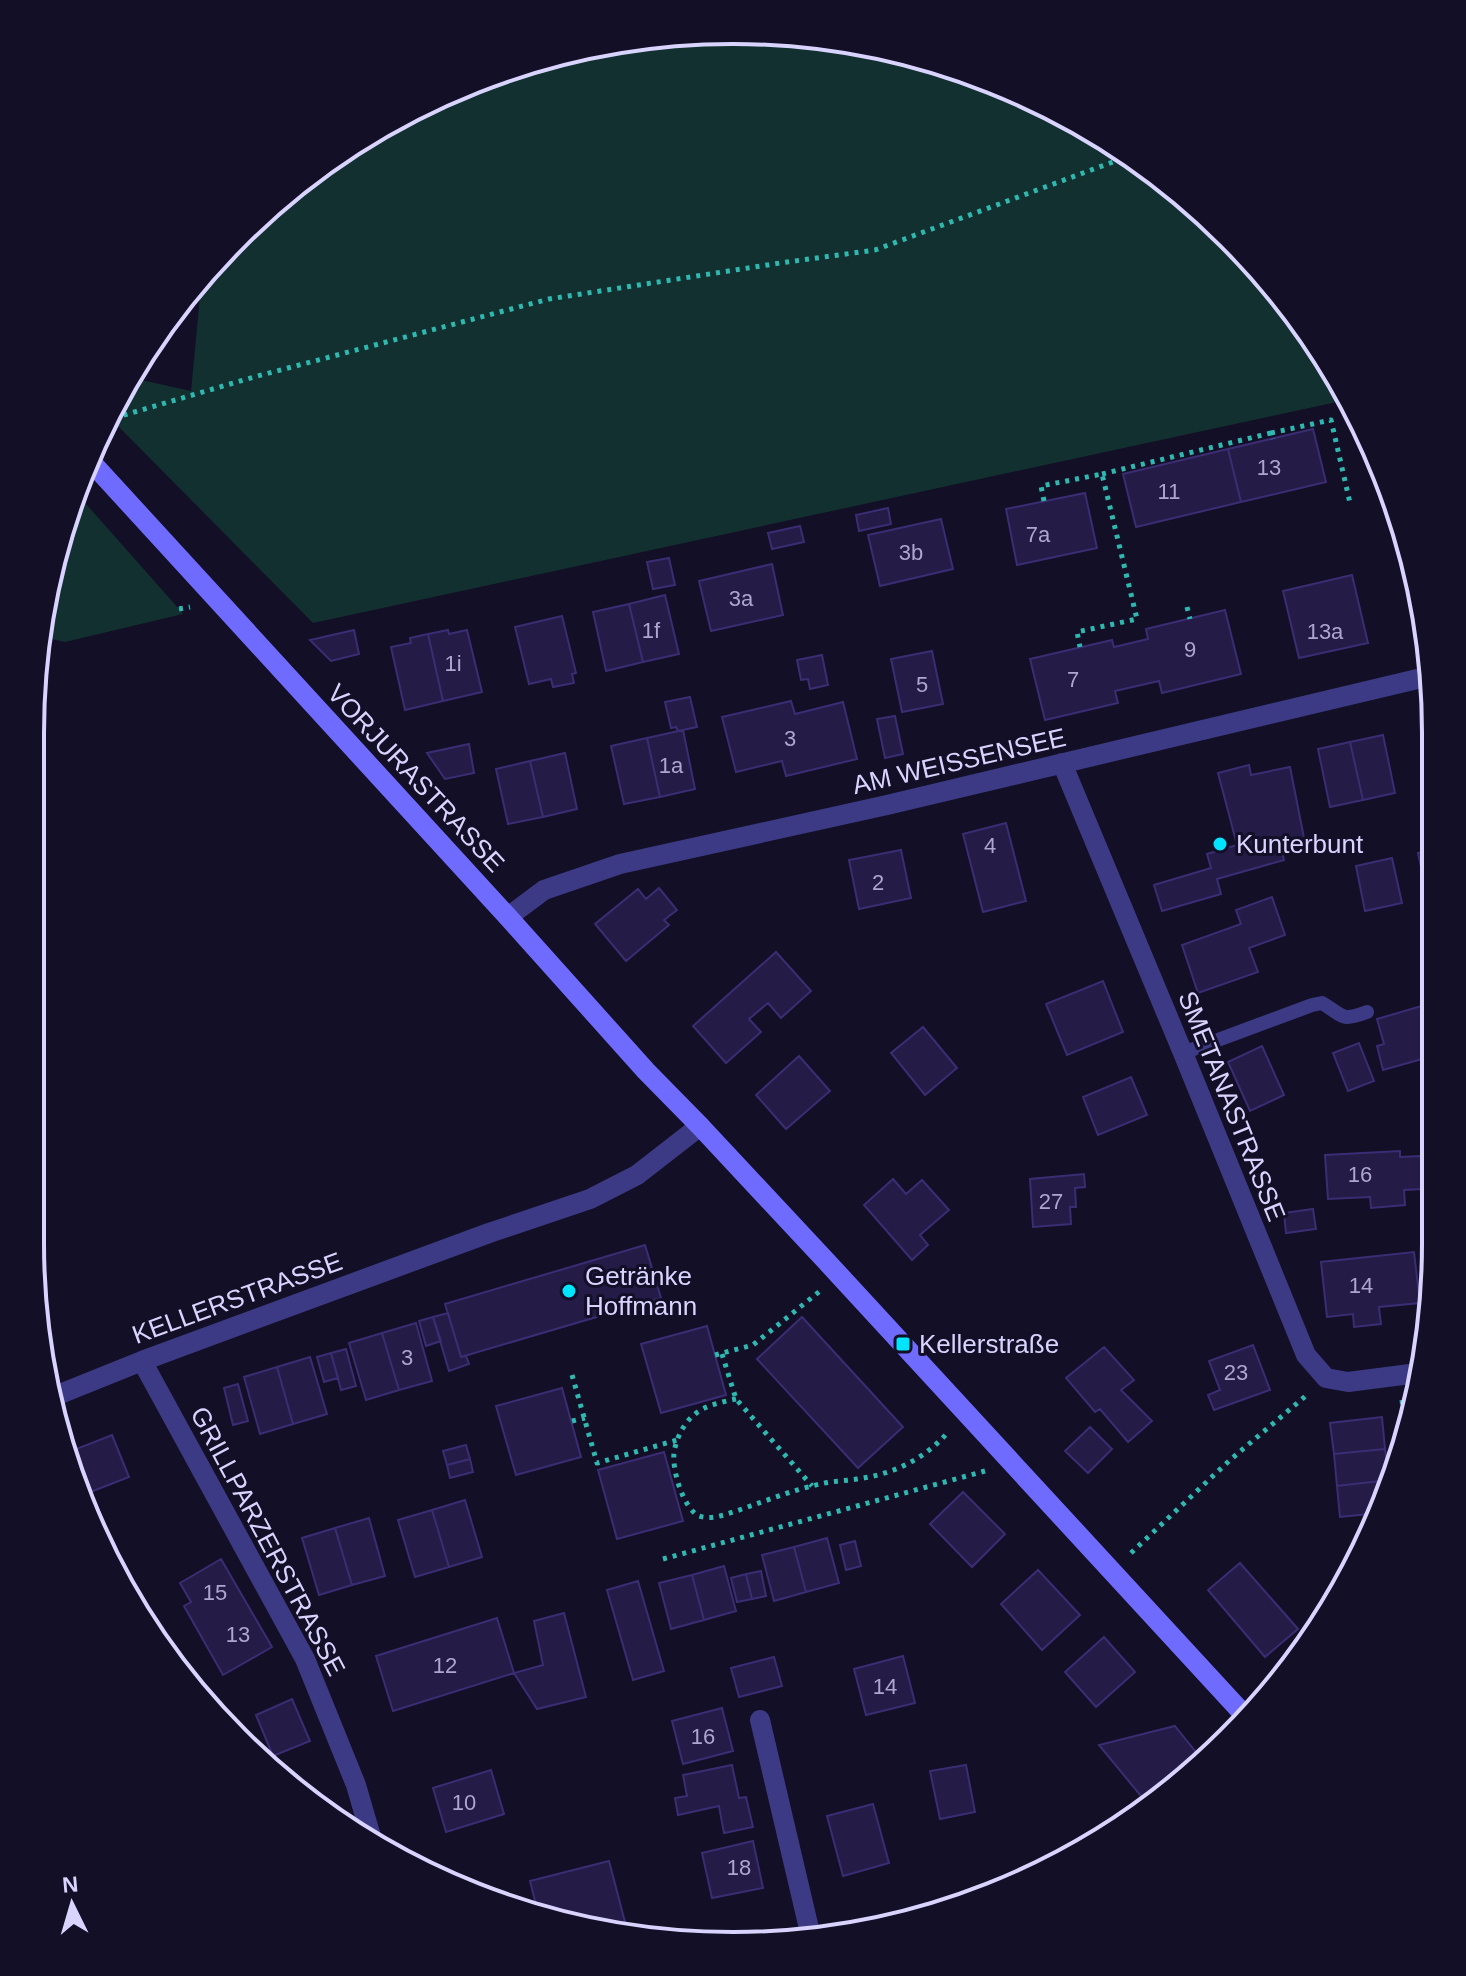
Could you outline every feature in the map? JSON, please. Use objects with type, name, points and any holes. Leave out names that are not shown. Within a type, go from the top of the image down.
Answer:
[{"type":"main road","name":"VORJURASTRASSE","points":[[97,468],[646,1071],[839,1275],[1239,1709]]},
{"type":"street","name":"AM WEISSENSEE","points":[[508,917],[544,890],[620,864],[887,805],[1420,678]]},
{"type":"street","name":"SMETANASTRASSE","points":[[1062,763],[1306,1355],[1326,1378]]},
{"type":"street","name":"KELLERSTRASSE","points":[[61,1394],[489,1233],[590,1199],[637,1175],[700,1126]]},
{"type":"street","name":"GRILLPARZERSTRASSE","points":[[142,1361],[305,1659],[356,1785],[368,1828]]},
{"type":"street","points":[[1326,1378],[1348,1382],[1409,1374]]},
{"type":"street","points":[[760,1720],[809,1928]]},
{"type":"lane","points":[[1183,1053],[1312,1005],[1322,1003],[1341,1017],[1349,1018],[1367,1012]]},
{"type":"path","points":[[121,416],[268,373],[549,299],[875,250],[1117,161]]},
{"type":"path","points":[[1044,501],[1041,486],[1175,459],[1331,420],[1350,503]]},
{"type":"path","points":[[1080,647],[1077,632],[1137,619],[1102,474]]},
{"type":"path","points":[[1187,607],[1190,619]]},
{"type":"path","points":[[812,1486],[736,1399],[719,1354],[753,1345],[839,1275]]},
{"type":"path","points":[[572,1375],[597,1463],[677,1440]]},
{"type":"path","points":[[1112,1570],[1230,1460],[1326,1378]]},
{"type":"path","points":[[736,1399],[716,1403],[697,1412],[685,1423],[677,1440],[674,1461],[679,1496],[699,1516],[710,1518],[724,1515],[812,1486],[877,1476],[898,1468],[922,1457],[936,1446],[966,1412]]},
{"type":"path","points":[[572,1421],[585,1418]]},
{"type":"path","points":[[663,1559],[1013,1463]]},
{"type":"green space","points":[[733,44],[823,50],[911,67],[997,96],[1078,136],[1152,186],[1220,246],[1280,314],[1337,402],[313,623],[117,425],[141,380],[191,391],[200,297],[279,215],[350,160],[428,115],[469,96],[555,67],[643,50]]},
{"type":"green space","points":[[84,502],[183,614],[65,642],[51,639],[67,555]]},
{"type":"building","points":[[1313,429],[1326,482],[1241,502],[1228,449]]},
{"type":"building","points":[[1228,449],[1241,502],[1136,527],[1123,474]]},
{"type":"building","points":[[1085,493],[1097,548],[1017,565],[1006,509]]},
{"type":"building","points":[[888,508],[891,524],[859,531],[856,515]]},
{"type":"building","points":[[941,519],[953,569],[880,586],[868,535]]},
{"type":"building","points":[[800,526],[804,542],[772,549],[768,533]]},
{"type":"building","points":[[669,558],[675,585],[653,589],[647,562]]},
{"type":"building","points":[[772,564],[783,615],[711,631],[699,581]]},
{"type":"building","points":[[1352,575],[1368,643],[1299,658],[1283,591]]},
{"type":"building","points":[[665,595],[679,654],[643,662],[629,604]]},
{"type":"building","points":[[629,604],[643,662],[606,671],[593,612]]},
{"type":"building","points":[[1225,610],[1241,674],[1162,693],[1159,681],[1115,691],[1118,703],[1045,720],[1030,659],[1112,640],[1114,647],[1148,639],[1146,629]]},
{"type":"building","points":[[562,616],[576,673],[572,674],[574,683],[553,687],[551,679],[529,684],[515,627]]},
{"type":"building","points":[[354,630],[359,654],[331,661],[310,640]]},
{"type":"building","points":[[448,630],[449,634],[467,630],[482,692],[443,701],[428,634]]},
{"type":"building","points":[[428,634],[443,701],[405,710],[391,647],[411,643],[410,638]]},
{"type":"building","points":[[932,651],[943,704],[902,712],[891,659]]},
{"type":"building","points":[[822,655],[828,685],[810,689],[808,679],[801,680],[797,660]]},
{"type":"building","points":[[690,697],[697,727],[678,731],[676,727],[671,728],[665,702]]},
{"type":"building","points":[[791,701],[795,714],[843,702],[857,759],[786,776],[782,761],[736,772],[722,717]]},
{"type":"building","points":[[895,716],[903,754],[885,758],[877,719]]},
{"type":"building","points":[[683,730],[695,789],[660,797],[647,738]]},
{"type":"building","points":[[1383,735],[1395,793],[1363,800],[1350,742]]},
{"type":"building","points":[[647,738],[660,797],[624,804],[611,746]]},
{"type":"building","points":[[1350,742],[1363,800],[1330,807],[1318,749]]},
{"type":"building","points":[[469,744],[474,773],[445,779],[427,753]]},
{"type":"building","points":[[565,753],[577,809],[543,817],[530,761]]},
{"type":"building","points":[[530,761],[543,817],[508,824],[496,769]]},
{"type":"building","points":[[1249,765],[1251,775],[1290,767],[1305,843],[1281,847],[1284,860],[1217,879],[1221,894],[1162,911],[1154,885],[1211,868],[1207,854],[1237,845],[1218,773]]},
{"type":"building","points":[[1006,823],[1026,901],[983,912],[963,834]]},
{"type":"building","points":[[901,850],[911,898],[859,909],[849,860]]},
{"type":"building","points":[[1392,858],[1402,903],[1365,911],[1356,866]]},
{"type":"building","points":[[659,888],[677,910],[664,920],[669,925],[626,961],[595,924],[638,889],[646,899]]},
{"type":"building","points":[[1272,897],[1285,935],[1249,948],[1258,972],[1198,993],[1182,945],[1241,924],[1236,910]]},
{"type":"building","points":[[776,952],[811,991],[781,1018],[768,1003],[749,1019],[761,1032],[726,1063],[693,1026]]},
{"type":"building","points":[[1103,981],[1123,1032],[1067,1055],[1046,1004]]},
{"type":"building","points":[[1422,1006],[1422,1059],[1383,1070],[1377,1046],[1384,1044],[1377,1019]]},
{"type":"building","points":[[923,1027],[957,1068],[925,1095],[891,1053]]},
{"type":"building","points":[[1359,1043],[1374,1081],[1348,1091],[1333,1053]]},
{"type":"building","points":[[1262,1046],[1284,1095],[1250,1111],[1228,1062]]},
{"type":"building","points":[[799,1056],[830,1091],[786,1129],[756,1095]]},
{"type":"building","points":[[1131,1077],[1147,1115],[1098,1135],[1083,1097]]},
{"type":"building","points":[[1400,1151],[1400,1157],[1421,1156],[1422,1189],[1404,1190],[1405,1205],[1371,1208],[1370,1197],[1328,1199],[1325,1155]]},
{"type":"building","points":[[1084,1174],[1085,1187],[1075,1188],[1076,1207],[1070,1207],[1071,1224],[1033,1227],[1030,1179]]},
{"type":"building","points":[[893,1179],[906,1194],[922,1180],[949,1210],[920,1235],[928,1245],[912,1260],[864,1205]]},
{"type":"building","points":[[1313,1209],[1316,1229],[1286,1233],[1284,1213]]},
{"type":"building","points":[[645,1245],[661,1298],[461,1357],[445,1304]]},
{"type":"building","points":[[1414,1252],[1419,1303],[1379,1307],[1381,1324],[1354,1327],[1353,1314],[1327,1317],[1321,1262]]},
{"type":"building","points":[[448,1313],[461,1357],[466,1356],[469,1364],[449,1371],[433,1317]]},
{"type":"building","points":[[433,1317],[441,1341],[426,1346],[419,1321]]},
{"type":"building","points":[[802,1317],[903,1427],[858,1468],[757,1359]]},
{"type":"building","points":[[416,1323],[432,1381],[399,1390],[382,1333]]},
{"type":"building","points":[[707,1326],[726,1395],[661,1413],[641,1344]]},
{"type":"building","points":[[382,1333],[399,1390],[366,1400],[349,1343]]},
{"type":"building","points":[[1253,1345],[1270,1390],[1214,1410],[1208,1395],[1220,1390],[1209,1361]]},
{"type":"building","points":[[1104,1347],[1134,1380],[1121,1390],[1152,1421],[1128,1442],[1100,1409],[1095,1412],[1066,1378]]},
{"type":"building","points":[[346,1349],[356,1386],[341,1390],[331,1353]]},
{"type":"building","points":[[331,1353],[338,1378],[324,1382],[317,1357]]},
{"type":"building","points":[[310,1357],[327,1414],[293,1424],[277,1367]]},
{"type":"building","points":[[277,1367],[293,1424],[260,1434],[244,1377]]},
{"type":"building","points":[[238,1384],[248,1421],[233,1425],[224,1388]]},
{"type":"building","points":[[562,1388],[581,1457],[516,1475],[496,1406]]},
{"type":"building","points":[[1382,1417],[1385,1449],[1334,1454],[1330,1423]]},
{"type":"building","points":[[1090,1427],[1112,1449],[1088,1473],[1065,1451]]},
{"type":"building","points":[[112,1435],[129,1477],[91,1492],[76,1449]]},
{"type":"building","points":[[466,1445],[470,1459],[447,1465],[443,1451]]},
{"type":"building","points":[[1385,1449],[1386,1460],[1379,1481],[1337,1486],[1334,1454]]},
{"type":"building","points":[[664,1452],[683,1521],[617,1539],[598,1470]]},
{"type":"building","points":[[470,1459],[473,1472],[450,1478],[447,1465]]},
{"type":"building","points":[[1379,1481],[1367,1514],[1340,1517],[1337,1486]]},
{"type":"building","points":[[963,1492],[1005,1534],[972,1567],[930,1524]]},
{"type":"building","points":[[465,1500],[482,1557],[449,1567],[432,1510]]},
{"type":"building","points":[[432,1510],[449,1567],[415,1577],[398,1520]]},
{"type":"building","points":[[369,1518],[385,1576],[352,1585],[335,1528]]},
{"type":"building","points":[[335,1528],[352,1585],[319,1595],[302,1538]]},
{"type":"building","points":[[827,1538],[839,1583],[806,1592],[794,1547]]},
{"type":"building","points":[[855,1541],[861,1566],[846,1570],[840,1545]]},
{"type":"building","points":[[794,1547],[806,1592],[774,1601],[762,1555]]},
{"type":"building","points":[[221,1559],[272,1647],[223,1675],[184,1606],[191,1602],[180,1583]]},
{"type":"building","points":[[1240,1563],[1298,1629],[1265,1657],[1208,1590]]},
{"type":"building","points":[[724,1566],[736,1611],[704,1620],[692,1575]]},
{"type":"building","points":[[1038,1570],[1080,1615],[1042,1650],[1001,1604]]},
{"type":"building","points":[[761,1571],[766,1596],[752,1599],[746,1574]]},
{"type":"building","points":[[746,1574],[752,1599],[737,1602],[731,1578]]},
{"type":"building","points":[[692,1575],[704,1620],[671,1629],[659,1583]]},
{"type":"building","points":[[638,1581],[664,1671],[633,1680],[607,1590]]},
{"type":"building","points":[[564,1613],[586,1697],[537,1709],[514,1673],[543,1665],[534,1621]]},
{"type":"building","points":[[497,1618],[514,1673],[393,1711],[376,1656]]},
{"type":"building","points":[[1104,1637],[1135,1672],[1096,1707],[1065,1672]]},
{"type":"building","points":[[903,1656],[915,1703],[866,1715],[854,1669]]},
{"type":"building","points":[[774,1657],[782,1686],[739,1697],[731,1668]]},
{"type":"building","points":[[292,1699],[310,1741],[273,1756],[256,1715]]},
{"type":"building","points":[[722,1708],[733,1751],[683,1764],[672,1721]]},
{"type":"building","points":[[1175,1726],[1196,1752],[1142,1797],[1099,1745]]},
{"type":"building","points":[[732,1765],[739,1798],[746,1797],[753,1827],[724,1833],[719,1806],[678,1815],[675,1798],[687,1796],[683,1775]]},
{"type":"building","points":[[966,1765],[975,1812],[940,1819],[930,1771]]},
{"type":"building","points":[[491,1770],[504,1814],[446,1832],[433,1788]]},
{"type":"building","points":[[873,1804],[889,1863],[843,1876],[827,1816]]},
{"type":"building","points":[[753,1841],[763,1888],[712,1898],[702,1853]]},
{"type":"building","points":[[609,1861],[625,1922],[599,1919],[535,1903],[530,1881]]},
{"type":"place","name":"Kunterbunt","points":[[1220,844]]},
{"type":"place","name":"Getränke Hoffmann","points":[[569,1291]]},
{"type":"place","name":"Kellerstraße","points":[[903,1344]]}]
